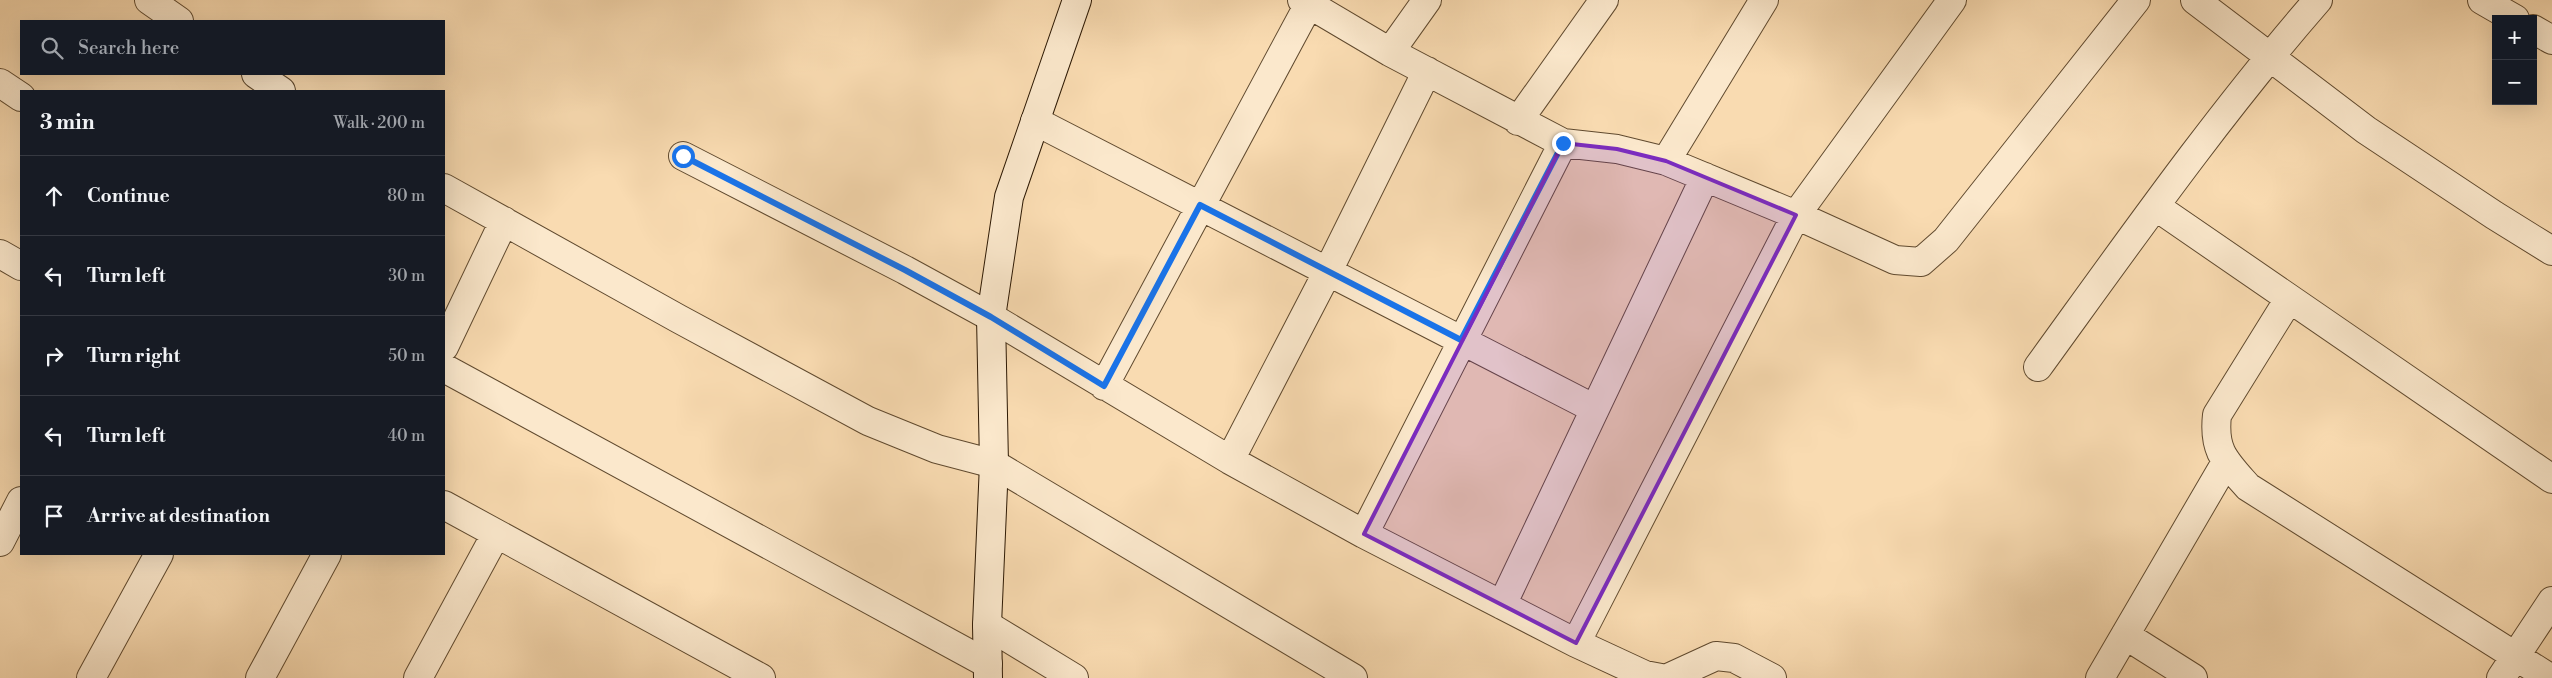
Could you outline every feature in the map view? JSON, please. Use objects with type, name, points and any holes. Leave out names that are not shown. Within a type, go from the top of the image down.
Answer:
[{"type":"street","points":[[148,0],[178,20]]},
{"type":"street","points":[[988,671],[987,625],[994,464],[991,317],[1009,197],[1077,0]]},
{"type":"street","points":[[1390,52],[1427,0]]},
{"type":"street","points":[[1518,121],[1604,0]]},
{"type":"street","points":[[1666,161],[1764,0]]},
{"type":"street","points":[[1576,643],[1796,215],[1952,0]]},
{"type":"street","points":[[1104,386],[1306,2],[1390,52],[1563,143],[1617,149],[1666,161],[1796,215],[1895,260],[1921,262],[1946,240],[2136,0]]},
{"type":"street","points":[[2195,0],[2366,130],[2494,215],[2552,250]]},
{"type":"street","points":[[2038,367],[2155,206],[2269,56],[2318,0]]},
{"type":"street","points":[[2482,0],[2508,15]]},
{"type":"street","points":[[2537,31],[2552,40]]},
{"type":"street","points":[[1230,460],[1427,72]]},
{"type":"street","points":[[257,75],[280,90]]},
{"type":"street","points":[[1035,121],[1595,409]]},
{"type":"street","points":[[1364,534],[1461,340],[1563,143]]},
{"type":"street","points":[[683,156],[905,270],[991,317],[1230,460],[1364,534],[1576,643],[1645,675],[1661,678]]},
{"type":"street","points":[[1502,605],[1705,177]]},
{"type":"street","points":[[445,189],[679,319],[868,421],[937,449],[994,464],[1353,678]]},
{"type":"street","points":[[2155,206],[2552,479]]},
{"type":"street","points":[[445,345],[504,221]]},
{"type":"street","points":[[0,254],[20,265]]},
{"type":"street","points":[[2289,299],[2217,415],[2215,437],[2226,462],[2248,487],[2509,667],[2550,678]]},
{"type":"street","points":[[445,369],[988,671]]},
{"type":"street","points":[[2100,678],[2226,462]]},
{"type":"street","points":[[0,542],[20,503]]},
{"type":"street","points":[[445,506],[761,678]]},
{"type":"street","points":[[418,678],[496,534]]},
{"type":"street","points":[[91,678],[158,555]]},
{"type":"street","points":[[260,678],[326,555]]},
{"type":"street","points":[[2509,667],[2552,600]]},
{"type":"street","points":[[987,625],[1074,678]]},
{"type":"street","points":[[2125,635],[2193,678]]},
{"type":"street","points":[[1668,678],[1716,656],[1734,658],[1772,678]]},
{"type":"highlighted area","points":[[1563,143],[1617,149],[1666,161],[1796,215],[1576,643],[1364,534]]},
{"type":"route","points":[[683,156],[905,270],[991,317],[1104,386],[1200,205],[1461,340],[1563,143]]}]
